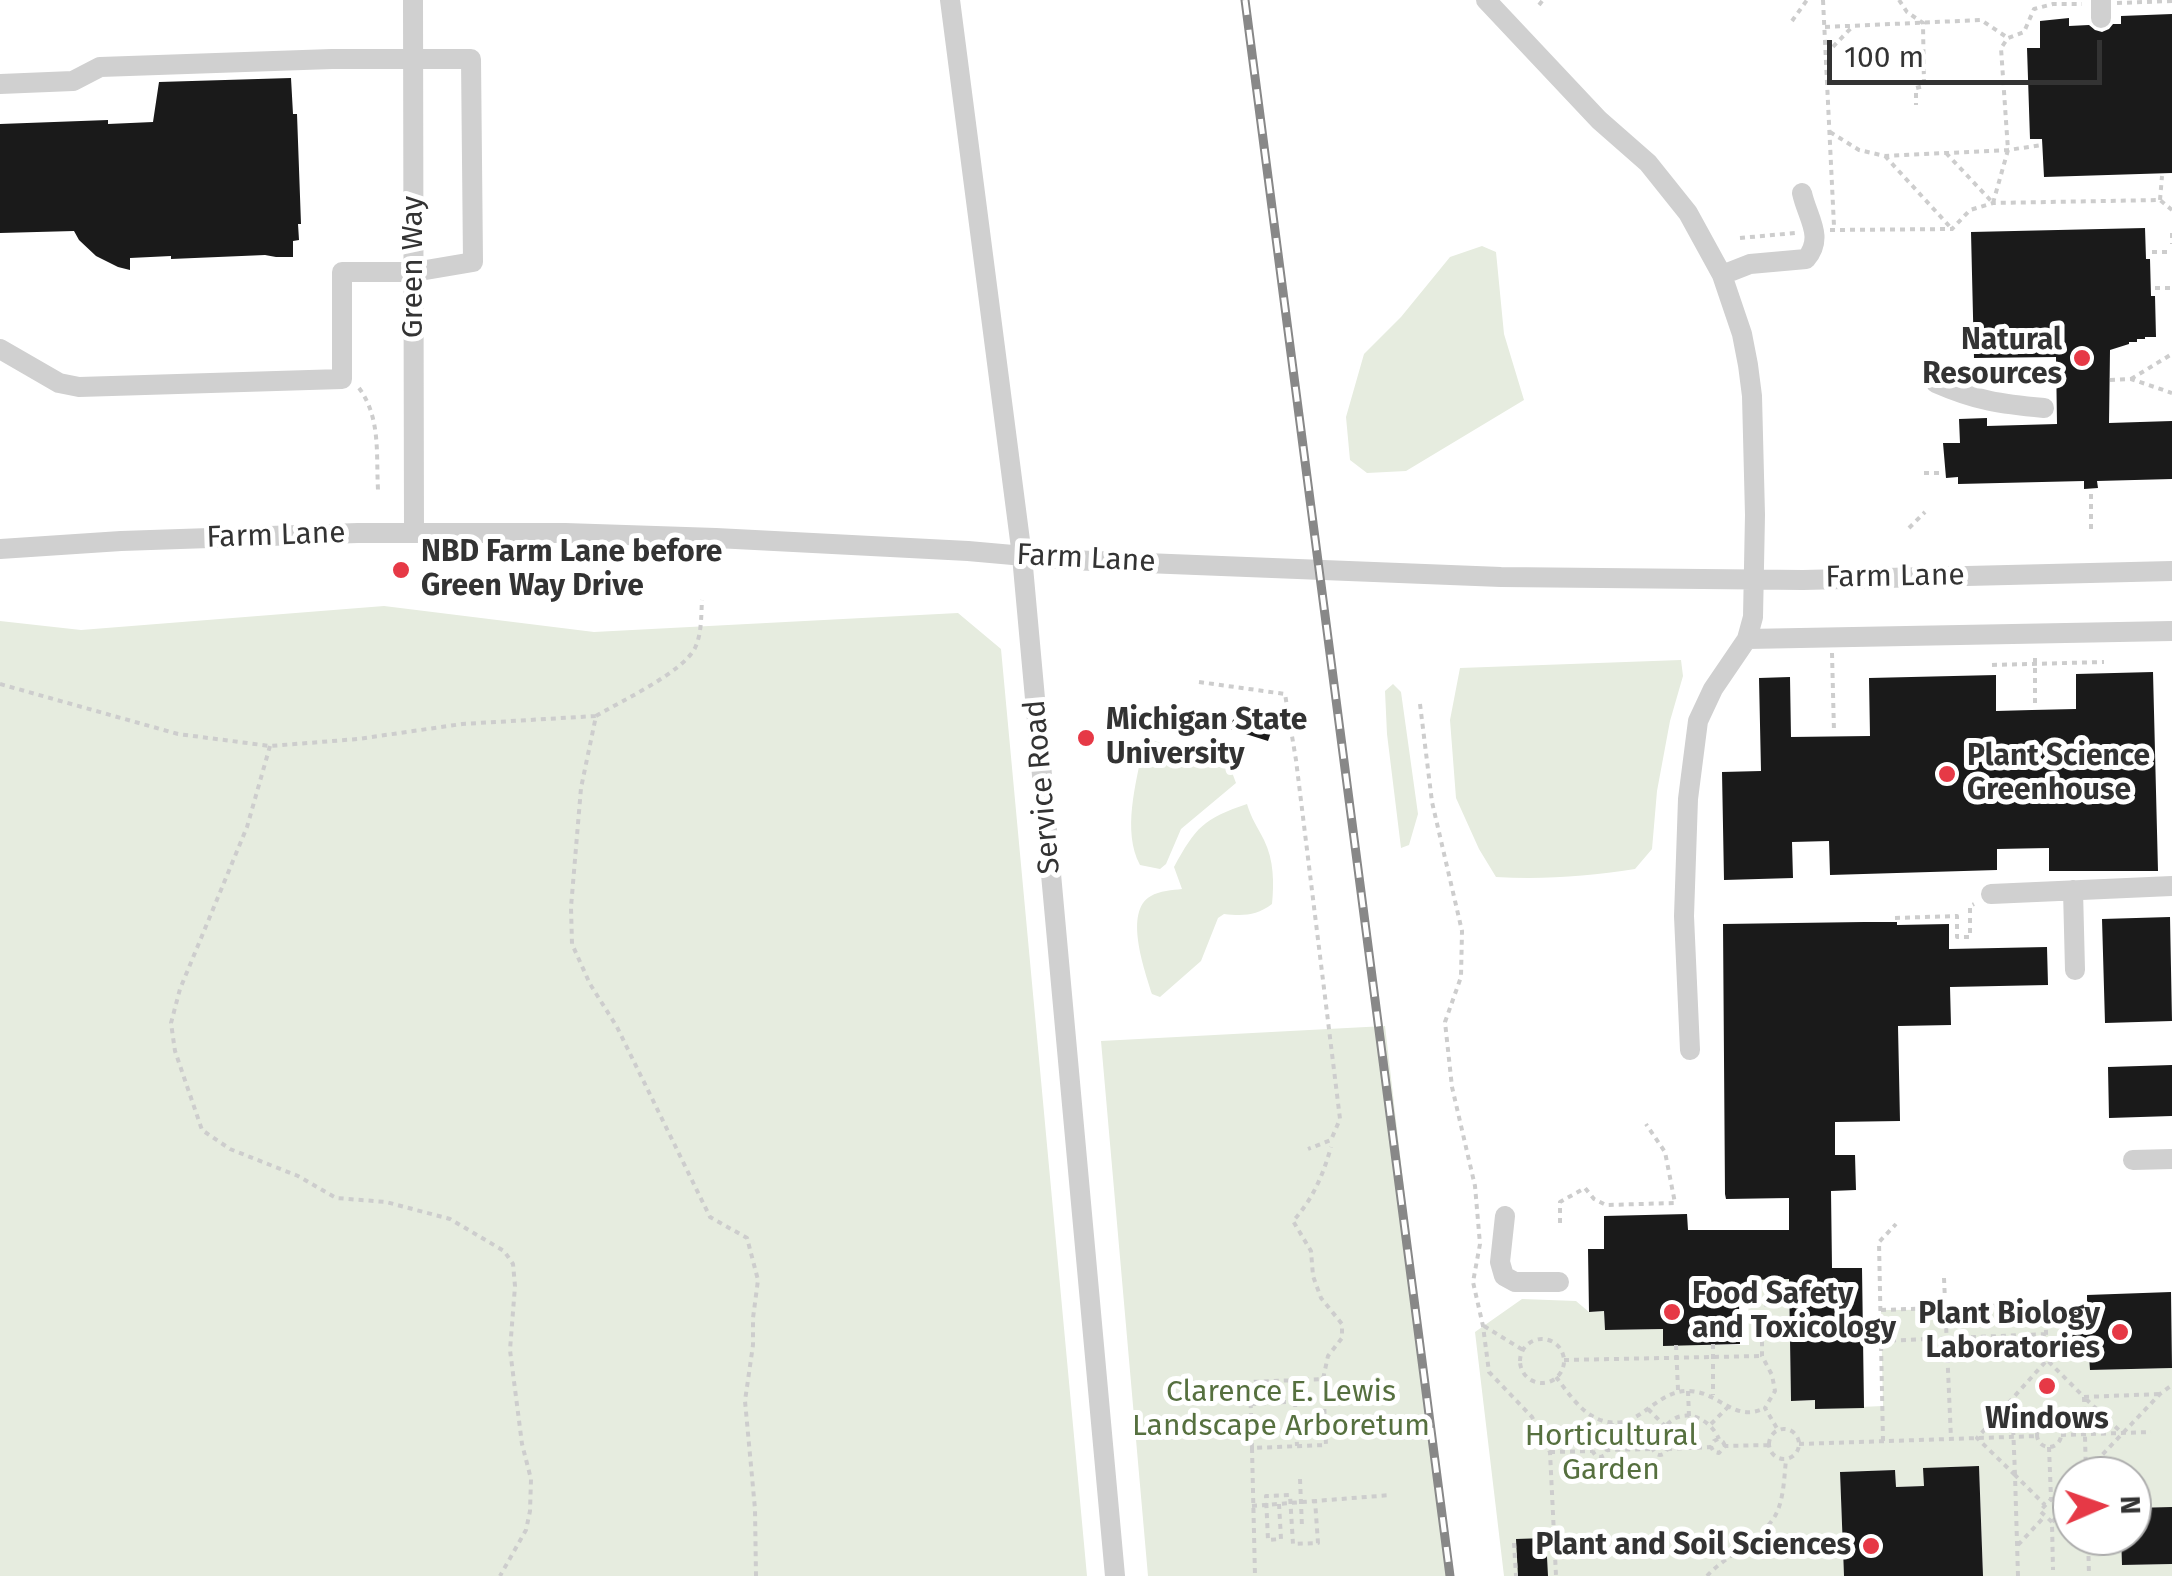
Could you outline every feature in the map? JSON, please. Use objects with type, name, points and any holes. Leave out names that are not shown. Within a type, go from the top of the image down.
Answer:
[{"type":"street","name":"Green Way","points":[[414,0],[414,533]]},
{"type":"street","name":"Service Road","points":[[950,0],[1022,556],[1115,1576]]},
{"type":"street","points":[[1486,0],[1599,120],[1669,187],[1701,233],[1722,275],[1742,334],[1752,396],[1753,618],[1747,640],[1713,689],[1698,721],[1688,799],[1684,916],[1690,1050]]},
{"type":"street","points":[[0,84],[73,81],[100,67],[414,58],[471,60],[472,262],[414,272],[342,272],[342,379],[79,387],[59,383],[0,350]]},
{"type":"street","points":[[1722,275],[1750,264],[1806,260],[1824,231],[1802,193]]},
{"type":"street","points":[[1936,384],[1994,403],[2044,408]]},
{"type":"street","name":"Farm Lane","points":[[0,549],[121,541],[565,533],[697,537],[1068,560],[1501,577],[1678,580],[2172,571]]},
{"type":"street","points":[[1747,640],[2172,631]]},
{"type":"street","points":[[1991,894],[2172,886]]},
{"type":"street","points":[[2073,890],[2075,970]]},
{"type":"street","points":[[2133,1160],[2172,1159]]},
{"type":"street","points":[[1504,1216],[1500,1262],[1504,1276],[1515,1282],[1558,1282]]},
{"type":"path","points":[[1792,21],[1810,0],[1823,1],[1830,132],[1824,231]]},
{"type":"path","points":[[1900,0],[1907,12],[1922,22]]},
{"type":"path","points":[[1993,202],[2008,150],[2001,48],[2008,38],[2024,32],[2034,8],[2053,4],[2101,7],[2172,1]]},
{"type":"path","points":[[1825,27],[1982,20],[2008,38]]},
{"type":"path","points":[[1916,106],[1916,88],[1924,86],[1922,22]]},
{"type":"path","points":[[1826,54],[1852,26]]},
{"type":"path","points":[[1830,132],[1859,150],[1886,156],[2042,145]]},
{"type":"path","points":[[1946,153],[1993,202]]},
{"type":"path","points":[[1886,156],[1952,230]]},
{"type":"path","points":[[2160,200],[2162,176]]},
{"type":"path","points":[[1740,238],[1824,231],[1952,230],[1970,210],[1993,202],[2160,200],[2172,210]]},
{"type":"path","points":[[2172,233],[2172,244]]},
{"type":"path","points":[[2152,252],[2172,252]]},
{"type":"path","points":[[2156,288],[2172,288]]},
{"type":"path","points":[[2131,379],[2172,354]]},
{"type":"path","points":[[342,379],[356,384],[370,403],[375,419],[378,490]]},
{"type":"path","points":[[2110,380],[2131,379],[2172,393]]},
{"type":"path","points":[[1924,473],[1938,473]]},
{"type":"path","points":[[2090,494],[2091,531]]},
{"type":"path","points":[[1909,528],[1925,512]]},
{"type":"path","points":[[0,684],[178,734],[270,746],[358,739],[462,724],[596,716],[677,669],[694,650],[702,600]]},
{"type":"path","points":[[2034,634],[2034,702]]},
{"type":"path","points":[[1832,639],[1834,732]]},
{"type":"path","points":[[1992,665],[2104,662]]},
{"type":"path","points":[[1199,682],[1285,694],[1340,1119],[1332,1140],[1308,1149]]},
{"type":"path","points":[[1420,704],[1432,802],[1462,931],[1461,977],[1446,1022],[1452,1087],[1474,1186],[1480,1244],[1473,1282],[1484,1326],[1489,1372],[1532,1418],[1550,1452],[1556,1576]]},
{"type":"path","points":[[596,716],[581,788],[570,906],[572,944],[590,984],[617,1026],[710,1217],[747,1238],[758,1280],[745,1401],[755,1508],[756,1576]]},
{"type":"path","points":[[270,746],[247,827],[180,989],[171,1022],[175,1051],[202,1130],[230,1149],[298,1176],[336,1198],[386,1202],[450,1219],[504,1251],[513,1264],[510,1350],[522,1444],[531,1479],[530,1510],[526,1530],[500,1576]]},
{"type":"path","points":[[1957,916],[1957,937],[1970,937],[1970,906],[1991,894]]},
{"type":"path","points":[[1895,918],[1969,916]]},
{"type":"path","points":[[1560,1222],[1560,1202],[1584,1188],[1606,1205],[1675,1203],[1666,1152],[1646,1124]]},
{"type":"path","points":[[1252,1448],[1326,1445],[1323,1379],[1328,1356],[1342,1338],[1342,1324],[1322,1298],[1311,1251],[1293,1221],[1307,1205],[1323,1174],[1331,1147]]},
{"type":"path","points":[[1883,1441],[1879,1242],[1896,1224]]},
{"type":"path","points":[[1944,1278],[1951,1439]]},
{"type":"path","points":[[1556,1377],[1588,1414],[1612,1423],[1630,1420],[1656,1401],[1688,1391],[1713,1396],[1743,1413],[1765,1408],[1774,1391],[1772,1375],[1762,1356],[1762,1328],[1770,1282]]},
{"type":"path","points":[[1881,1310],[2044,1304],[2047,1360],[2122,1433]]},
{"type":"path","points":[[1484,1326],[1523,1350]]},
{"type":"path","points":[[1881,1341],[2046,1334]]},
{"type":"path","points":[[1546,1339],[1557,1345],[1564,1360],[1556,1377],[1548,1382],[1527,1377],[1521,1364],[1523,1350],[1534,1340],[1546,1339]]},
{"type":"path","points":[[1713,1344],[1713,1396]]},
{"type":"path","points":[[1676,1345],[1678,1392]]},
{"type":"path","points":[[1564,1360],[1762,1356]]},
{"type":"path","points":[[1977,1438],[2047,1360]]},
{"type":"path","points":[[1255,1576],[1250,1382],[1323,1379]]},
{"type":"path","points":[[2102,1456],[2172,1385]]},
{"type":"path","points":[[1688,1391],[1689,1416]]},
{"type":"path","points":[[2048,1392],[2048,1424]]},
{"type":"path","points":[[2084,1397],[2160,1394]]},
{"type":"path","points":[[2084,1397],[2085,1456]]},
{"type":"path","points":[[1250,1404],[1324,1400]]},
{"type":"path","points":[[2012,1400],[2018,1576]]},
{"type":"path","points":[[1295,1402],[1297,1446]]},
{"type":"path","points":[[1710,1424],[1728,1406]]},
{"type":"path","points":[[1765,1408],[1778,1430]]},
{"type":"path","points":[[1648,1409],[1665,1426]]},
{"type":"path","points":[[1653,1449],[1665,1426],[1689,1416],[1710,1424],[1725,1446],[1719,1453],[1711,1447]]},
{"type":"path","points":[[1602,1444],[1612,1423]]},
{"type":"path","points":[[2053,1423],[2061,1435],[2055,1447],[2045,1448],[2038,1440],[2038,1430],[2053,1423]]},
{"type":"path","points":[[1778,1430],[1792,1431],[1797,1436],[1795,1455],[1786,1460],[1774,1456],[1769,1444],[1778,1430]]},
{"type":"path","points":[[2061,1435],[2151,1432]]},
{"type":"path","points":[[1799,1444],[2038,1436]]},
{"type":"path","points":[[1977,1438],[2046,1504]]},
{"type":"path","points":[[1711,1447],[1719,1440]]},
{"type":"path","points":[[1658,1442],[1665,1443],[1667,1449]]},
{"type":"path","points":[[1593,1451],[1596,1444],[1602,1444]]},
{"type":"path","points":[[1602,1444],[1607,1450]]},
{"type":"path","points":[[1725,1446],[1769,1444]]},
{"type":"path","points":[[1653,1449],[1661,1455],[1667,1449],[1711,1447]]},
{"type":"path","points":[[2049,1448],[2051,1498],[2040,1510],[2052,1522]]},
{"type":"path","points":[[1607,1450],[1653,1449]]},
{"type":"path","points":[[1593,1451],[1601,1458],[1607,1450]]},
{"type":"path","points":[[1550,1452],[1593,1451]]},
{"type":"path","points":[[1708,1576],[1777,1513],[1786,1460]]},
{"type":"path","points":[[1300,1480],[1302,1527]]},
{"type":"path","points":[[1252,1506],[1391,1494]]},
{"type":"path","points":[[1293,1538],[1268,1540],[1266,1496],[1290,1495],[1291,1504],[1293,1538],[1293,1544],[1318,1542],[1315,1500]]},
{"type":"path","points":[[1279,1504],[1281,1539]]},
{"type":"path","points":[[2017,1546],[2045,1516]]},
{"type":"path","points":[[1514,1543],[1516,1576]]},
{"type":"path","points":[[2053,1556],[2053,1570]]},
{"type":"green space","points":[[1482,246],[1496,252],[1504,334],[1524,400],[1406,471],[1367,473],[1350,460],[1346,417],[1364,354],[1401,317],[1450,257]]},
{"type":"green space","points":[[384,606],[594,632],[958,613],[1001,649],[1087,1576],[0,1576],[0,621],[81,630]]},
{"type":"green space","points":[[1681,660],[1683,676],[1657,791],[1652,849],[1635,869],[1566,877],[1496,877],[1456,798],[1450,720],[1460,668]]},
{"type":"green space","points":[[1393,684],[1401,692],[1418,814],[1409,845],[1401,848],[1387,734],[1385,691]]},
{"type":"green space","points":[[1154,741],[1218,754],[1227,759],[1236,783],[1181,829],[1160,869],[1140,865],[1131,822],[1143,747]]},
{"type":"green space","points":[[1247,804],[1270,855],[1272,904],[1255,913],[1224,914],[1218,918],[1201,961],[1160,997],[1152,994],[1138,942],[1138,914],[1143,904],[1154,894],[1182,889],[1174,867],[1188,842],[1210,820]]},
{"type":"green space","name":"Clarence E. Lewis Landscape Arboretum","points":[[1385,1026],[1449,1576],[1148,1576],[1101,1041]]},
{"type":"green space","name":"Horticultural Garden","points":[[1748,1279],[1789,1279],[1791,1401],[1815,1400],[1815,1409],[1883,1406],[1881,1310],[2066,1309],[2068,1357],[2089,1357],[2090,1370],[2172,1368],[2172,1507],[2152,1508],[2152,1456],[2052,1456],[2052,1556],[2122,1556],[2122,1565],[2172,1564],[2172,1576],[1983,1576],[1979,1466],[1924,1468],[1924,1486],[1896,1487],[1895,1470],[1840,1472],[1844,1576],[1504,1576],[1475,1332],[1522,1299],[1576,1301],[1589,1312],[1604,1311],[1605,1330],[1663,1329],[1664,1345],[1749,1345]]},
{"type":"building","points":[[2172,14],[2172,173],[2044,177],[2042,139],[2030,139],[2027,48],[2040,48],[2040,21],[2069,18],[2069,26],[2089,25],[2102,32],[2113,24],[2121,24],[2121,16]]},
{"type":"building","points":[[291,78],[293,114],[297,114],[301,224],[299,240],[293,241],[293,257],[130,258],[130,270],[96,256],[74,231],[0,233],[0,124],[153,122],[159,82]]},
{"type":"building","name":"Natural Resources","points":[[2145,228],[2151,296],[2155,296],[2156,337],[2137,339],[2110,350],[2109,423],[2172,421],[2172,479],[2097,481],[2098,488],[2084,489],[2084,481],[1958,484],[1958,477],[1946,478],[1943,443],[1960,443],[1959,419],[1987,418],[1987,426],[2057,424],[2056,357],[1974,358],[1971,232]]},
{"type":"building","name":"Plant Science Greenhouse","points":[[2153,672],[2158,871],[2049,871],[2049,848],[1997,849],[1997,870],[1830,875],[1829,841],[1792,842],[1793,878],[1724,880],[1722,772],[1761,771],[1759,678],[1790,677],[1791,737],[1870,736],[1869,678],[1996,675],[1996,711],[2076,709],[2076,674]]},
{"type":"building","points":[[1237,707],[1275,720],[1268,741],[1230,729]]},
{"type":"building","points":[[2170,917],[2172,1021],[2105,1023],[2102,919]]},
{"type":"building","points":[[1723,924],[1949,924],[1949,949],[2047,947],[2048,985],[1950,987],[1951,1025],[1898,1026],[1900,1121],[1835,1122],[1835,1155],[1855,1155],[1856,1190],[1831,1191],[1832,1268],[1862,1268],[1864,1408],[1815,1409],[1815,1400],[1791,1401],[1789,1279],[1748,1280],[1748,1303],[1739,1303],[1740,1344],[1663,1346],[1663,1329],[1605,1330],[1604,1311],[1589,1312],[1588,1249],[1604,1249],[1604,1216],[1687,1214],[1688,1230],[1789,1230],[1789,1198],[1726,1199]]},
{"type":"building","points":[[2172,1065],[2172,1116],[2109,1118],[2108,1067]]},
{"type":"building","name":"Plant Biology Laboratories","points":[[2171,1292],[2172,1368],[2090,1370],[2089,1357],[2068,1358],[2066,1309],[2087,1309],[2087,1295]]},
{"type":"building","name":"Plant and Soil Sciences","points":[[1979,1466],[1983,1576],[1844,1576],[1840,1472],[1895,1470],[1896,1487],[1924,1486],[1923,1468]]},
{"type":"building","points":[[2172,1507],[2172,1564],[2122,1565],[2122,1556],[2152,1556],[2152,1508]]},
{"type":"building","points":[[1546,1538],[1548,1576],[1518,1576],[1516,1539]]},
{"type":"railway","points":[[1245,0],[1450,1576]]},
{"type":"place","name":"Natural Resources","points":[[2082,358]]},
{"type":"place","name":"NBD Farm Lane before Green Way Drive","points":[[401,570]]},
{"type":"place","name":"Michigan State University","points":[[1086,738]]},
{"type":"place","name":"Plant Science Greenhouse","points":[[1947,774]]},
{"type":"place","name":"Food Safety and Toxicology","points":[[1672,1312]]},
{"type":"place","name":"Plant Biology Laboratories","points":[[2120,1332]]},
{"type":"place","name":"Windows","points":[[2047,1386]]},
{"type":"place","name":"Plant and Soil Sciences","points":[[1871,1546]]}]
